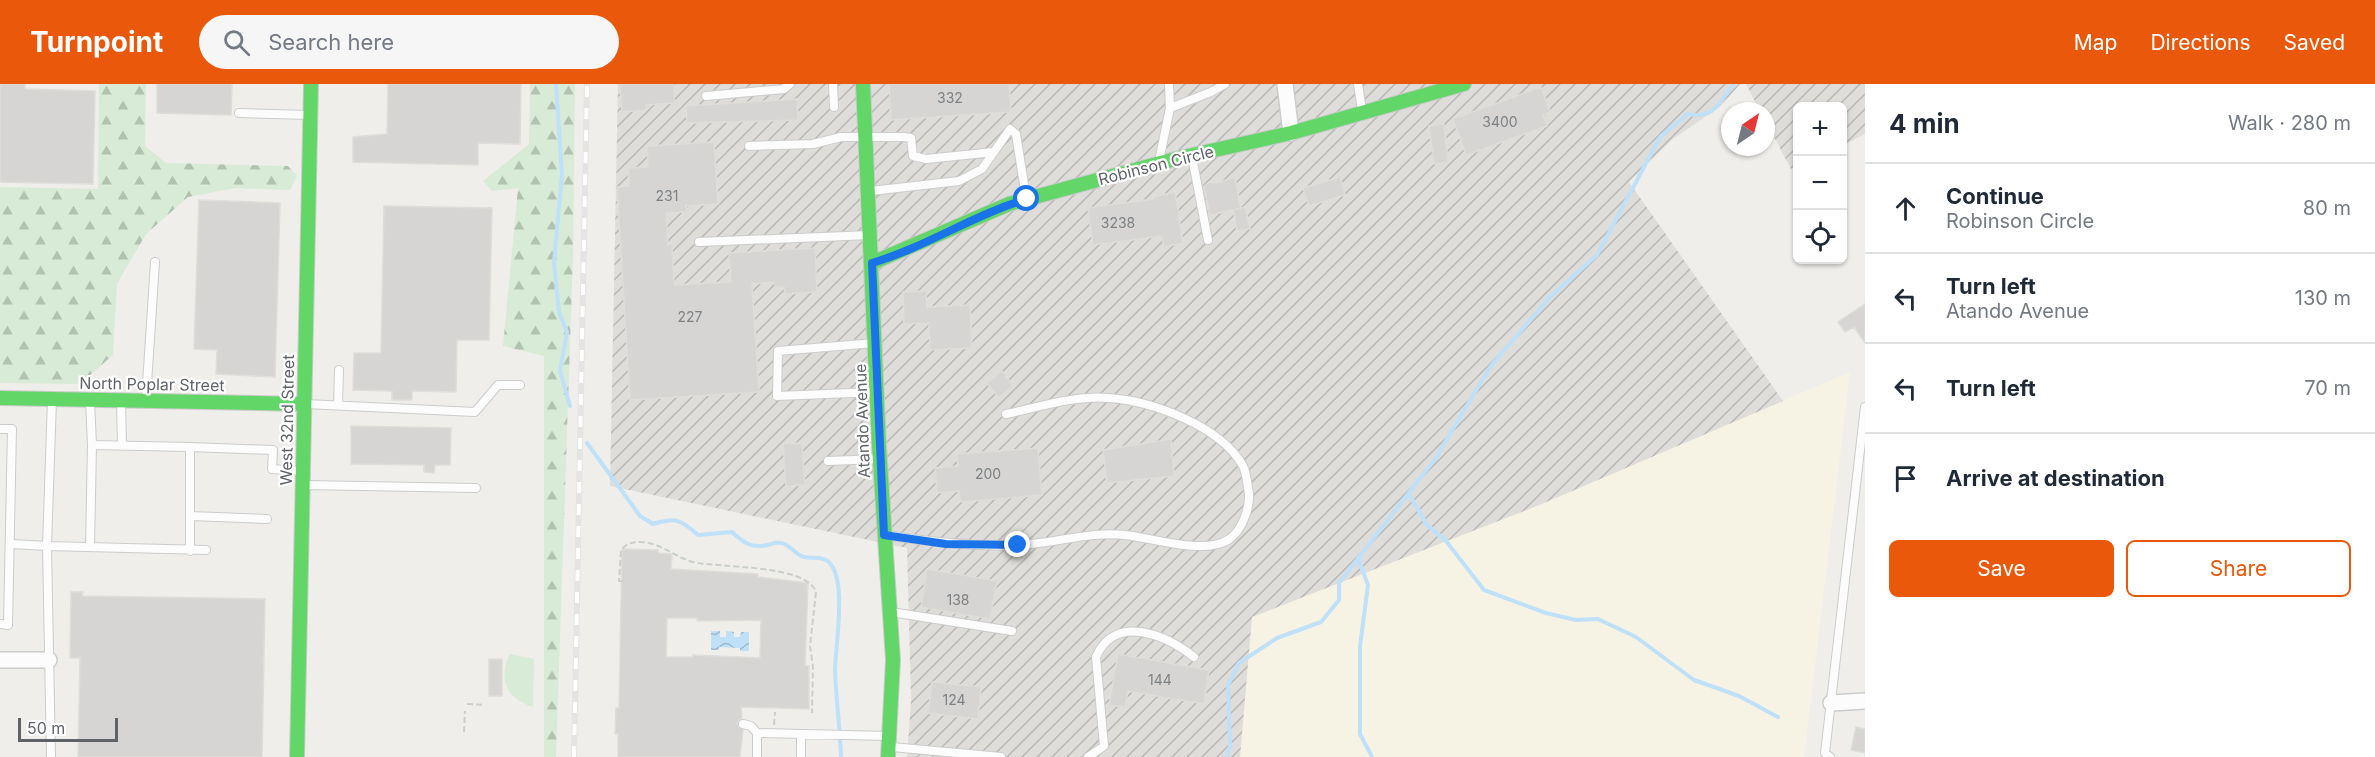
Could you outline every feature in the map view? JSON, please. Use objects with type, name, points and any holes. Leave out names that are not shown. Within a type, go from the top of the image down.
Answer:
[{"type":"street","name":"West 32nd Street","points":[[297,757],[311,84]]},
{"type":"street","name":"Atando Avenue","points":[[863,84],[870,191],[880,459],[890,612],[892,673],[889,747]]},
{"type":"street","points":[[1285,84],[1291,133]]},
{"type":"street","name":"Robinson Circle","points":[[872,263],[919,246],[980,215],[1027,199],[1159,163],[1291,133],[1362,113],[1440,87],[1464,84]]},
{"type":"street","name":"North Poplar Street","points":[[0,398],[304,404]]},
{"type":"street","points":[[0,660],[49,660]]},
{"type":"street","points":[[1831,703],[1865,701]]},
{"type":"lane","points":[[706,96],[784,89],[790,84]]},
{"type":"lane","points":[[833,84],[834,107]]},
{"type":"lane","points":[[1159,163],[1170,108],[1170,84]]},
{"type":"lane","points":[[1170,108],[1225,84]]},
{"type":"lane","points":[[1358,84],[1362,113]]},
{"type":"lane","points":[[239,113],[310,115]]},
{"type":"lane","points":[[870,191],[959,181],[982,169],[1010,129],[1016,134],[1027,199]]},
{"type":"lane","points":[[749,146],[813,144],[841,137],[911,138],[913,156],[926,159],[994,152]]},
{"type":"lane","points":[[1192,155],[1208,240]]},
{"type":"lane","points":[[699,242],[871,235]]},
{"type":"lane","points":[[146,400],[155,262]]},
{"type":"lane","points":[[876,343],[778,351],[777,396],[878,392]]},
{"type":"lane","points":[[338,405],[339,370]]},
{"type":"lane","points":[[304,404],[475,412],[498,385],[520,385]]},
{"type":"lane","points":[[51,757],[47,546],[52,398]]},
{"type":"lane","points":[[884,535],[946,544],[1018,545],[1095,535],[1125,535],[1164,543],[1217,545],[1229,539],[1239,528],[1251,498],[1244,466],[1223,442],[1180,414],[1109,398],[1068,401],[1006,414]]},
{"type":"lane","points":[[90,399],[92,445],[90,547]]},
{"type":"lane","points":[[121,400],[122,446]]},
{"type":"lane","points":[[1830,757],[1825,753],[1865,407]]},
{"type":"lane","points":[[0,429],[12,429],[8,625],[0,624]]},
{"type":"lane","points":[[92,445],[273,450],[272,469],[302,478],[476,488]]},
{"type":"lane","points":[[190,447],[190,551]]},
{"type":"lane","points":[[828,461],[880,459]]},
{"type":"lane","points":[[190,516],[267,519]]},
{"type":"lane","points":[[11,544],[206,550]]},
{"type":"lane","points":[[890,612],[1012,631]]},
{"type":"lane","points":[[1088,757],[1104,746],[1096,657],[1102,643],[1120,633],[1133,631],[1153,635],[1181,646],[1194,657]]},
{"type":"lane","points":[[743,724],[751,726],[757,732],[861,735],[889,747],[1001,757]]},
{"type":"lane","points":[[757,732],[757,757]]},
{"type":"lane","points":[[801,734],[801,757]]},
{"type":"path","points":[[622,581],[619,581],[621,551],[626,545],[640,542],[662,546],[694,562],[737,564],[806,580],[816,592],[810,646],[813,666],[812,713]]},
{"type":"path","points":[[467,704],[485,705]]},
{"type":"path","points":[[464,732],[465,711]]},
{"type":"shaded area","points":[[618,84],[1740,84],[1724,102],[1721,102],[1721,106],[1673,139],[1629,182],[1783,401],[1537,506],[1252,617],[1240,757],[907,757],[911,700],[907,548],[610,486]]},
{"type":"shaded area","points":[[1746,84],[1865,84],[1865,134],[1847,143],[1847,102],[1793,102],[1793,168],[1791,169],[1775,139],[1775,102],[1755,102]]},
{"type":"shaded area","points":[[1850,372],[1804,757],[1240,757],[1252,617],[1537,506]]},
{"type":"green space","points":[[99,84],[146,84],[145,146],[166,163],[288,166],[297,176],[290,190],[236,188],[188,197],[146,234],[117,284],[113,355],[80,384],[0,383],[0,187],[98,189]]},
{"type":"green space","points":[[530,84],[575,84],[573,255],[556,757],[544,757],[544,356],[503,346],[518,188],[492,191],[483,181],[529,144]]},
{"type":"green space","points":[[510,654],[534,659],[533,707],[517,699],[507,687],[504,672]]},
{"type":"water","points":[[711,631],[720,631],[720,637],[726,637],[726,631],[734,632],[734,637],[740,637],[741,632],[749,632],[749,651],[719,647],[719,650],[711,650]]},
{"type":"building","points":[[0,84],[25,84],[25,89],[95,91],[93,184],[0,182]]},
{"type":"building","points":[[157,84],[232,84],[231,115],[157,113]]},
{"type":"building","points":[[388,84],[521,84],[520,144],[478,143],[478,165],[353,162],[353,137],[387,134]]},
{"type":"building","points":[[620,84],[674,84],[674,103],[646,105],[646,110],[622,112]]},
{"type":"building","points":[[889,84],[1009,84],[1011,112],[891,120]]},
{"type":"building","points":[[1541,87],[1550,112],[1543,115],[1547,126],[1466,155],[1453,119]]},
{"type":"building","points":[[797,99],[798,120],[687,123],[686,106]]},
{"type":"building","points":[[1444,124],[1448,162],[1434,164],[1429,126]]},
{"type":"building","points":[[714,142],[718,204],[686,206],[687,212],[666,213],[668,245],[672,244],[674,285],[731,282],[729,253],[815,248],[817,292],[785,294],[784,287],[775,287],[774,282],[752,284],[759,392],[630,400],[617,187],[629,186],[628,168],[648,167],[647,146]]},
{"type":"building","points":[[1235,177],[1241,208],[1210,215],[1204,186],[1210,182],[1217,183]]},
{"type":"building","points":[[1340,177],[1345,195],[1309,206],[1303,188]]},
{"type":"building","points":[[1175,192],[1183,243],[1164,247],[1162,236],[1093,245],[1088,208],[1154,199],[1153,197]]},
{"type":"building","points":[[199,200],[280,203],[275,377],[216,374],[217,350],[194,349]]},
{"type":"building","points":[[384,206],[492,208],[489,340],[457,340],[456,392],[412,391],[412,400],[392,400],[392,391],[353,390],[354,353],[381,353]]},
{"type":"building","points":[[1245,207],[1250,229],[1237,231],[1233,210]]},
{"type":"building","points":[[926,291],[927,307],[970,305],[972,348],[930,350],[929,323],[904,324],[903,292]]},
{"type":"building","points":[[1865,304],[1865,343],[1854,327],[1845,332],[1838,322]]},
{"type":"building","points":[[1002,371],[1013,386],[999,398],[987,383]]},
{"type":"building","points":[[351,426],[451,428],[450,465],[435,465],[434,473],[424,472],[424,465],[351,464]]},
{"type":"building","points":[[1171,439],[1174,476],[1107,483],[1103,450]]},
{"type":"building","points":[[802,443],[805,485],[786,486],[783,444]]},
{"type":"building","points":[[1038,448],[1042,495],[961,502],[959,491],[937,493],[935,468],[958,466],[957,454]]},
{"type":"building","points":[[622,549],[658,550],[658,553],[672,554],[671,569],[758,574],[758,577],[808,583],[805,666],[809,666],[809,709],[741,707],[742,718],[737,723],[743,730],[740,757],[618,757],[618,734],[615,734],[616,708],[619,708]],"holes":[[[667,618],[697,618],[697,621],[761,620],[760,658],[693,655],[693,657],[666,657]]]},
{"type":"building","points":[[927,569],[997,581],[990,619],[921,607]]},
{"type":"building","points":[[71,592],[83,592],[82,596],[265,599],[262,757],[78,757],[80,658],[70,658]]},
{"type":"building","points":[[1118,654],[1209,670],[1204,704],[1128,691],[1125,707],[1109,705]]},
{"type":"building","points":[[489,659],[502,659],[502,696],[489,696]]},
{"type":"building","points":[[932,682],[981,687],[978,719],[928,713]]},
{"type":"building","points":[[1856,727],[1865,729],[1865,753],[1851,750]]},
{"type":"waterway","points":[[556,84],[562,175],[554,262],[559,312],[567,332],[560,371],[570,406]]},
{"type":"waterway","points":[[1226,757],[1230,747],[1228,685],[1239,663],[1277,638],[1321,622],[1339,600],[1339,583],[1435,459],[1490,367],[1550,297],[1597,255],[1660,137],[1688,114],[1711,112],[1734,84]]},
{"type":"waterway","points":[[587,443],[640,516],[653,524],[673,520],[682,523],[698,535],[732,532],[744,542],[752,545],[781,543],[801,556],[826,560],[833,568],[839,595],[835,670],[841,757]]},
{"type":"waterway","points":[[1409,494],[1427,525],[1446,541],[1484,590],[1546,613],[1576,620],[1598,619],[1636,637],[1694,680],[1739,696],[1778,717]]},
{"type":"waterway","points":[[1358,558],[1368,585],[1360,646],[1360,734],[1372,757]]},
{"type":"railway","points":[[574,757],[587,84]]},
{"type":"traffic: fast","points":[[297,757],[311,84]]},
{"type":"traffic: fast","points":[[863,84],[879,446],[893,660],[888,757]]},
{"type":"traffic: fast","points":[[872,263],[1009,204],[1179,158],[1291,133],[1464,84]]},
{"type":"traffic: fast","points":[[0,398],[304,404]]},
{"type":"route","points":[[1018,545],[946,544],[884,535],[872,263],[919,246],[980,215],[1027,199]]}]
